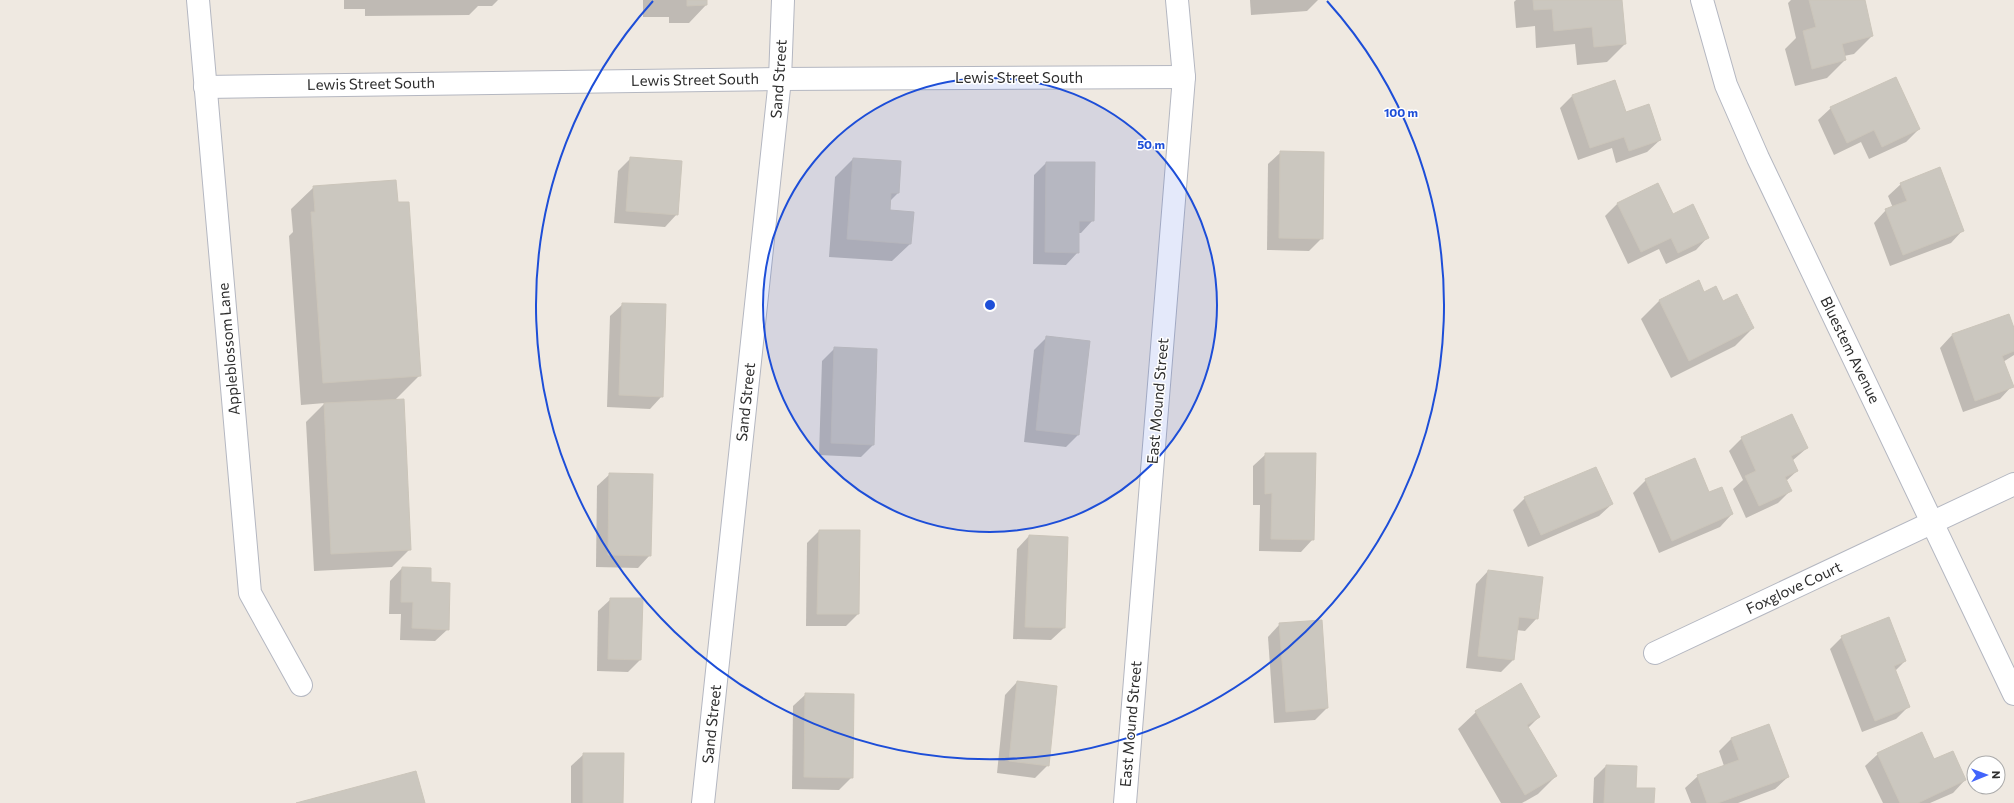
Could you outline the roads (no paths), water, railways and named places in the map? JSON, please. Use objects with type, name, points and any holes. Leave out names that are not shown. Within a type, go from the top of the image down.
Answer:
[{"type":"street","name":"Appleblossom Lane","points":[[198,0],[250,593],[301,684]]},
{"type":"street","name":"Sand Street","points":[[703,803],[780,79],[783,0]]},
{"type":"street","name":"East Mound Street","points":[[1125,803],[1184,77],[1177,0]]},
{"type":"street","name":"Bluestem Avenue","points":[[1702,0],[1726,85],[1758,158],[2014,694]]},
{"type":"street","name":"Lewis Street South","points":[[205,87],[780,79],[1184,77]]},
{"type":"street","name":"Foxglove Court","points":[[1655,653],[2014,484]]}]
